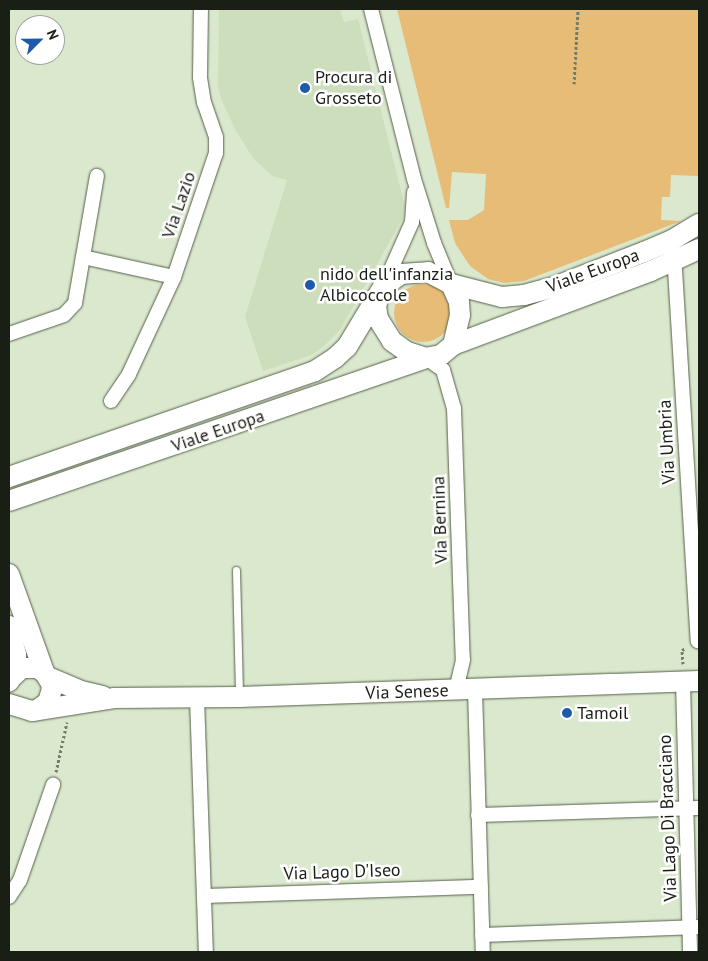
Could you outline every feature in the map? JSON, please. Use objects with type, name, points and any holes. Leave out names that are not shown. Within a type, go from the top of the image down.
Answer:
[{"type":"street","name":"Via Lazio","points":[[111,401],[129,374],[174,277],[216,152],[216,137],[201,91],[201,9]]},
{"type":"street","points":[[371,9],[414,179],[434,243],[460,302],[460,315],[453,344]]},
{"type":"street","points":[[9,334],[64,315],[71,310],[75,303],[97,176]]},
{"type":"street","points":[[414,179],[412,222],[376,306],[378,319],[388,336],[407,352],[426,358]]},
{"type":"street","name":"Viale Europa","points":[[9,500],[315,371],[336,358],[347,347],[381,291],[401,274],[414,271],[428,272],[451,284],[502,297],[524,295],[551,288],[672,240],[699,224]]},
{"type":"street","name":"Via Umbria","points":[[672,240],[675,261],[698,641]]},
{"type":"street","name":"Viale Europa","points":[[9,477],[127,449],[441,355],[453,344],[536,315],[675,261],[699,249]]},
{"type":"street","points":[[83,257],[174,277]]},
{"type":"street","name":"Via Bernina","points":[[426,358],[443,370],[451,390],[454,408],[463,660],[478,815],[483,952]]},
{"type":"street","points":[[9,574],[52,689],[51,696],[37,710]]},
{"type":"street","points":[[9,626],[16,655],[10,691]]},
{"type":"street","name":"Via Senese","points":[[114,698],[81,691],[37,668],[22,668],[10,691],[26,711],[114,698],[239,697],[691,681]]},
{"type":"street","name":"Via Lago Di Bracciano","points":[[690,952],[694,928],[691,681]]},
{"type":"street","points":[[198,698],[206,952]]},
{"type":"street","points":[[9,897],[20,880],[53,785]]},
{"type":"street","points":[[478,815],[693,809]]},
{"type":"street","name":"Via Lago D'Iseo","points":[[204,896],[481,887]]},
{"type":"street","points":[[482,935],[694,928]]},
{"type":"lane","points":[[236,570],[239,697]]},
{"type":"path","points":[[574,84],[578,9]]},
{"type":"path","points":[[691,681],[682,650],[698,641]]},
{"type":"path","points":[[53,785],[72,704]]},
{"type":"shaded area","points":[[219,9],[340,9],[344,22],[358,19],[405,207],[403,218],[340,330],[323,347],[311,355],[263,371],[245,317],[287,180],[272,176],[253,158],[236,131],[222,101],[218,87]]},
{"type":"shaded area","points":[[397,9],[699,9],[699,176],[671,175],[670,197],[662,197],[661,220],[681,221],[524,281],[504,283],[488,279],[470,266],[455,243],[449,220],[468,220],[484,210],[486,174],[452,172],[449,208],[446,208]]},
{"type":"shaded area","points":[[423,284],[439,289],[447,297],[452,313],[447,329],[439,337],[423,342],[407,337],[399,329],[394,313],[399,297],[407,289]]},
{"type":"place","name":"Procura di Grosseto","points":[[305,88]]},
{"type":"place","name":"nido dell'infanzia Albicoccole","points":[[310,285]]},
{"type":"place","name":"Tamoil","points":[[567,713]]}]
